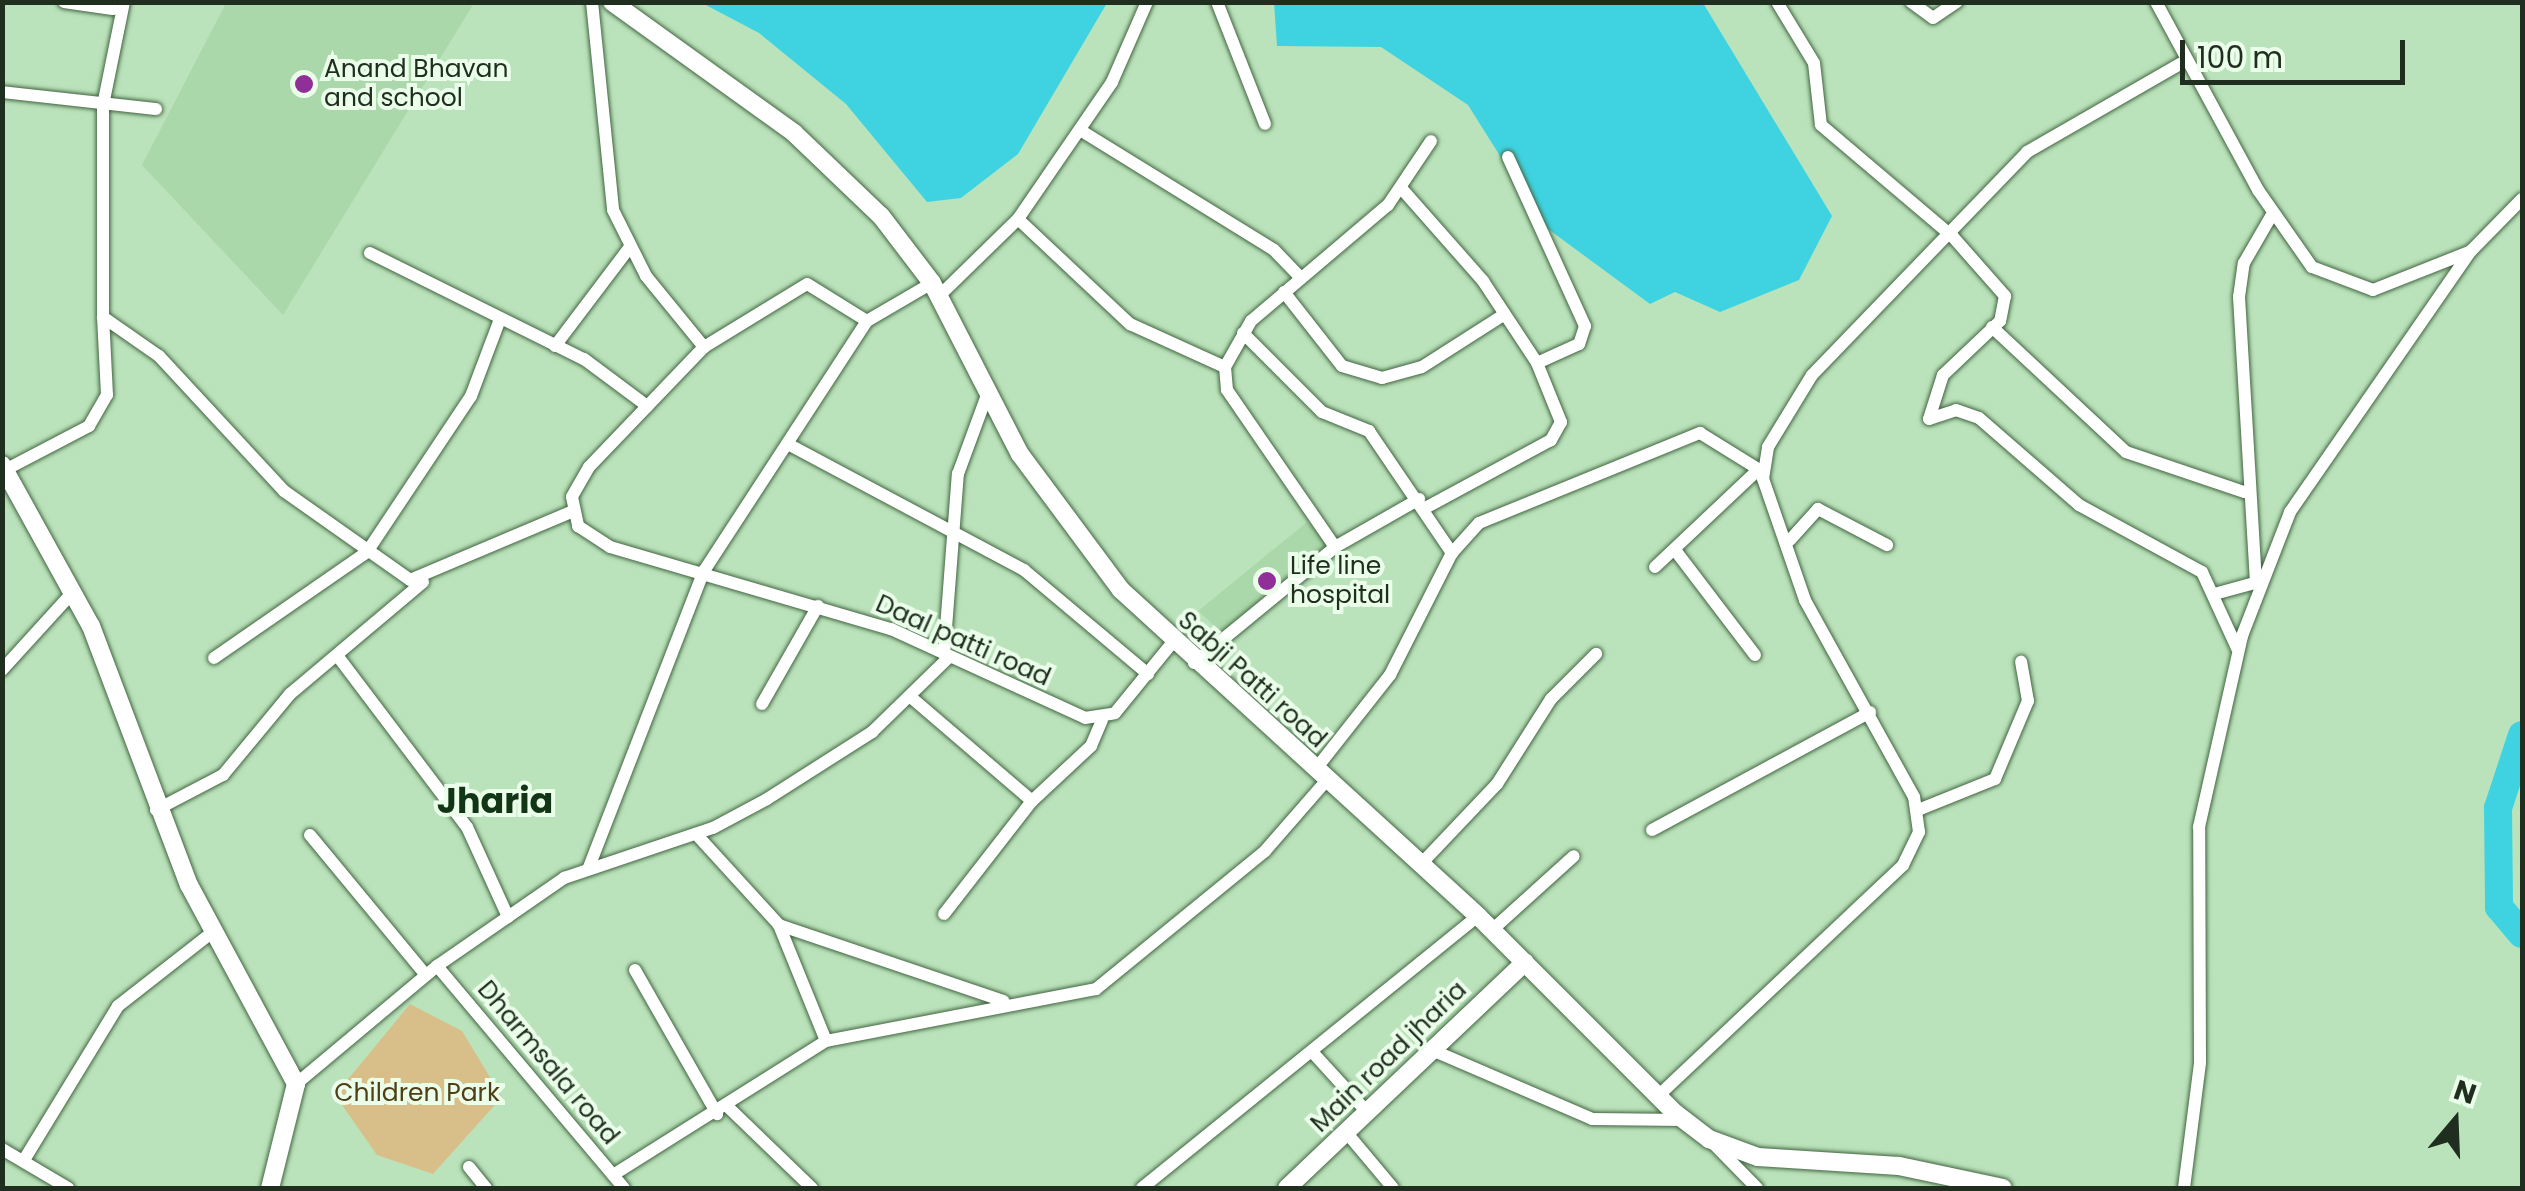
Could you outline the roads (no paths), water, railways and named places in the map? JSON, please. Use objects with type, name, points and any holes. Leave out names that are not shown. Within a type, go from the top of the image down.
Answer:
[{"type":"main road","name":"Sabji Patti road","points":[[612,2],[838,171],[936,290],[987,396],[1075,536],[1172,644],[1485,923],[1657,1097],[1709,1139],[1758,1157],[1899,1166],[2004,1188]]},
{"type":"main road","points":[[4,468],[74,592],[156,810],[214,931],[296,1084],[270,1188]]},
{"type":"main road","name":"Main road jharia","points":[[1287,1188],[1526,962]]},
{"type":"street","points":[[4,468],[89,426],[107,396],[102,105],[118,6],[64,2]]},
{"type":"street","points":[[592,2],[602,171],[630,246],[704,347]]},
{"type":"street","points":[[589,867],[704,571],[867,320],[936,290],[1018,219],[1080,130],[1147,2]]},
{"type":"street","points":[[1218,2],[1265,124]]},
{"type":"street","points":[[1777,2],[1814,63],[1821,125],[1953,236],[2006,296],[1992,327],[1942,375],[1931,422],[1956,410],[1979,418],[2079,505],[2202,572],[2218,593],[2238,650]]},
{"type":"street","points":[[1911,2],[1933,18],[1958,2]]},
{"type":"street","points":[[2156,2],[2185,61],[2273,213],[2312,266],[2348,287],[2398,286],[2471,251]]},
{"type":"street","points":[[1655,568],[1761,471],[1812,375],[1953,236],[2028,152],[2185,61]]},
{"type":"street","points":[[2,92],[156,109]]},
{"type":"street","points":[[1080,130],[1274,250],[1300,278]]},
{"type":"street","points":[[1336,547],[1227,390],[1225,367],[1243,333],[1402,189],[1431,141]]},
{"type":"street","points":[[1508,157],[1586,331],[1579,344],[1537,362]]},
{"type":"street","points":[[1194,663],[1336,547],[1558,432],[1537,362],[1458,245],[1402,189]]},
{"type":"street","points":[[2184,1188],[2200,1062],[2199,827],[2238,650],[2259,582],[2290,512],[2471,251],[2522,200]]},
{"type":"street","points":[[2259,582],[2244,492],[2240,278],[2273,213]]},
{"type":"street","points":[[1018,219],[1130,324],[1225,367]]},
{"type":"street","points":[[556,346],[630,246]]},
{"type":"street","points":[[370,253],[499,322],[556,346],[647,406]]},
{"type":"street","points":[[156,810],[224,775],[290,694],[339,658],[423,582],[573,511],[590,466],[704,347],[807,284],[867,320]]},
{"type":"street","points":[[1284,292],[1342,366],[1382,378],[1422,367],[1505,314]]},
{"type":"street","points":[[103,316],[159,356],[284,491],[367,552],[423,582]]},
{"type":"street","points":[[214,658],[367,552],[471,396],[499,322]]},
{"type":"street","points":[[1992,327],[2126,452],[2244,492]]},
{"type":"street","points":[[1243,333],[1322,412],[1360,422],[1422,503],[1452,552]]},
{"type":"street","points":[[296,1084],[432,970],[508,916],[589,867],[696,834],[817,768],[913,700],[947,655],[958,474],[987,396]]},
{"type":"street","points":[[613,1175],[722,1110],[826,1041],[1006,1002],[1078,994],[1116,978],[1265,851],[1390,675],[1452,552],[1479,523],[1521,502],[1700,433],[1761,471],[1790,540],[1806,600],[1870,712],[1918,810],[1903,865],[1657,1097]]},
{"type":"street","points":[[788,444],[957,530],[1043,584],[1148,674]]},
{"type":"street","points":[[1790,540],[1818,509],[1887,545]]},
{"type":"street","name":"Daal patti road","points":[[573,511],[594,541],[818,606],[1102,720]]},
{"type":"street","points":[[1675,550],[1755,654]]},
{"type":"street","points":[[2218,593],[2259,582]]},
{"type":"street","points":[[2,670],[74,592]]},
{"type":"street","points":[[762,704],[818,606]]},
{"type":"street","points":[[944,914],[1032,801],[1091,746],[1102,720],[1172,644]]},
{"type":"street","points":[[1421,864],[1497,784],[1552,700],[1596,654]]},
{"type":"street","points":[[339,658],[468,826],[508,916]]},
{"type":"street","points":[[1918,810],[1995,779],[2028,701],[2021,662]]},
{"type":"street","points":[[913,700],[1032,801]]},
{"type":"street","points":[[1652,830],[1870,712]]},
{"type":"street","points":[[696,834],[779,925],[826,1041]]},
{"type":"street","name":"Dharmsala road","points":[[310,835],[624,1188]]},
{"type":"street","points":[[1142,1188],[1574,856]]},
{"type":"street","points":[[779,925],[1006,1002]]},
{"type":"street","points":[[24,1160],[118,1006],[214,931]]},
{"type":"street","points":[[635,970],[722,1110],[812,1188]]},
{"type":"street","points":[[1432,1050],[1592,1118],[1684,1120]]},
{"type":"street","points":[[1315,1054],[1367,1112]]},
{"type":"street","points":[[1346,1132],[1393,1188]]},
{"type":"street","points":[[1709,1139],[1757,1188]]},
{"type":"street","points":[[2,1149],[68,1188]]},
{"type":"street","points":[[469,1167],[486,1188]]},
{"type":"water","points":[[702,3],[1107,3],[1018,154],[961,198],[927,202],[846,104],[759,33]]},
{"type":"water","points":[[1274,3],[1703,3],[1832,216],[1799,280],[1720,312],[1675,292],[1650,304],[1544,226],[1468,105],[1381,47],[1277,46]]},
{"type":"waterway","points":[[2522,735],[2498,808],[2499,907],[2522,934]]},
{"type":"place","name":"Anand Bhavan and school","points":[[304,84]]},
{"type":"place","name":"Life line hospital","points":[[1267,581]]},
{"type":"district","name":"Jharia","points":[[495,801]]},
{"type":"park label","name":"Children Park","points":[[417,1093]]}]
